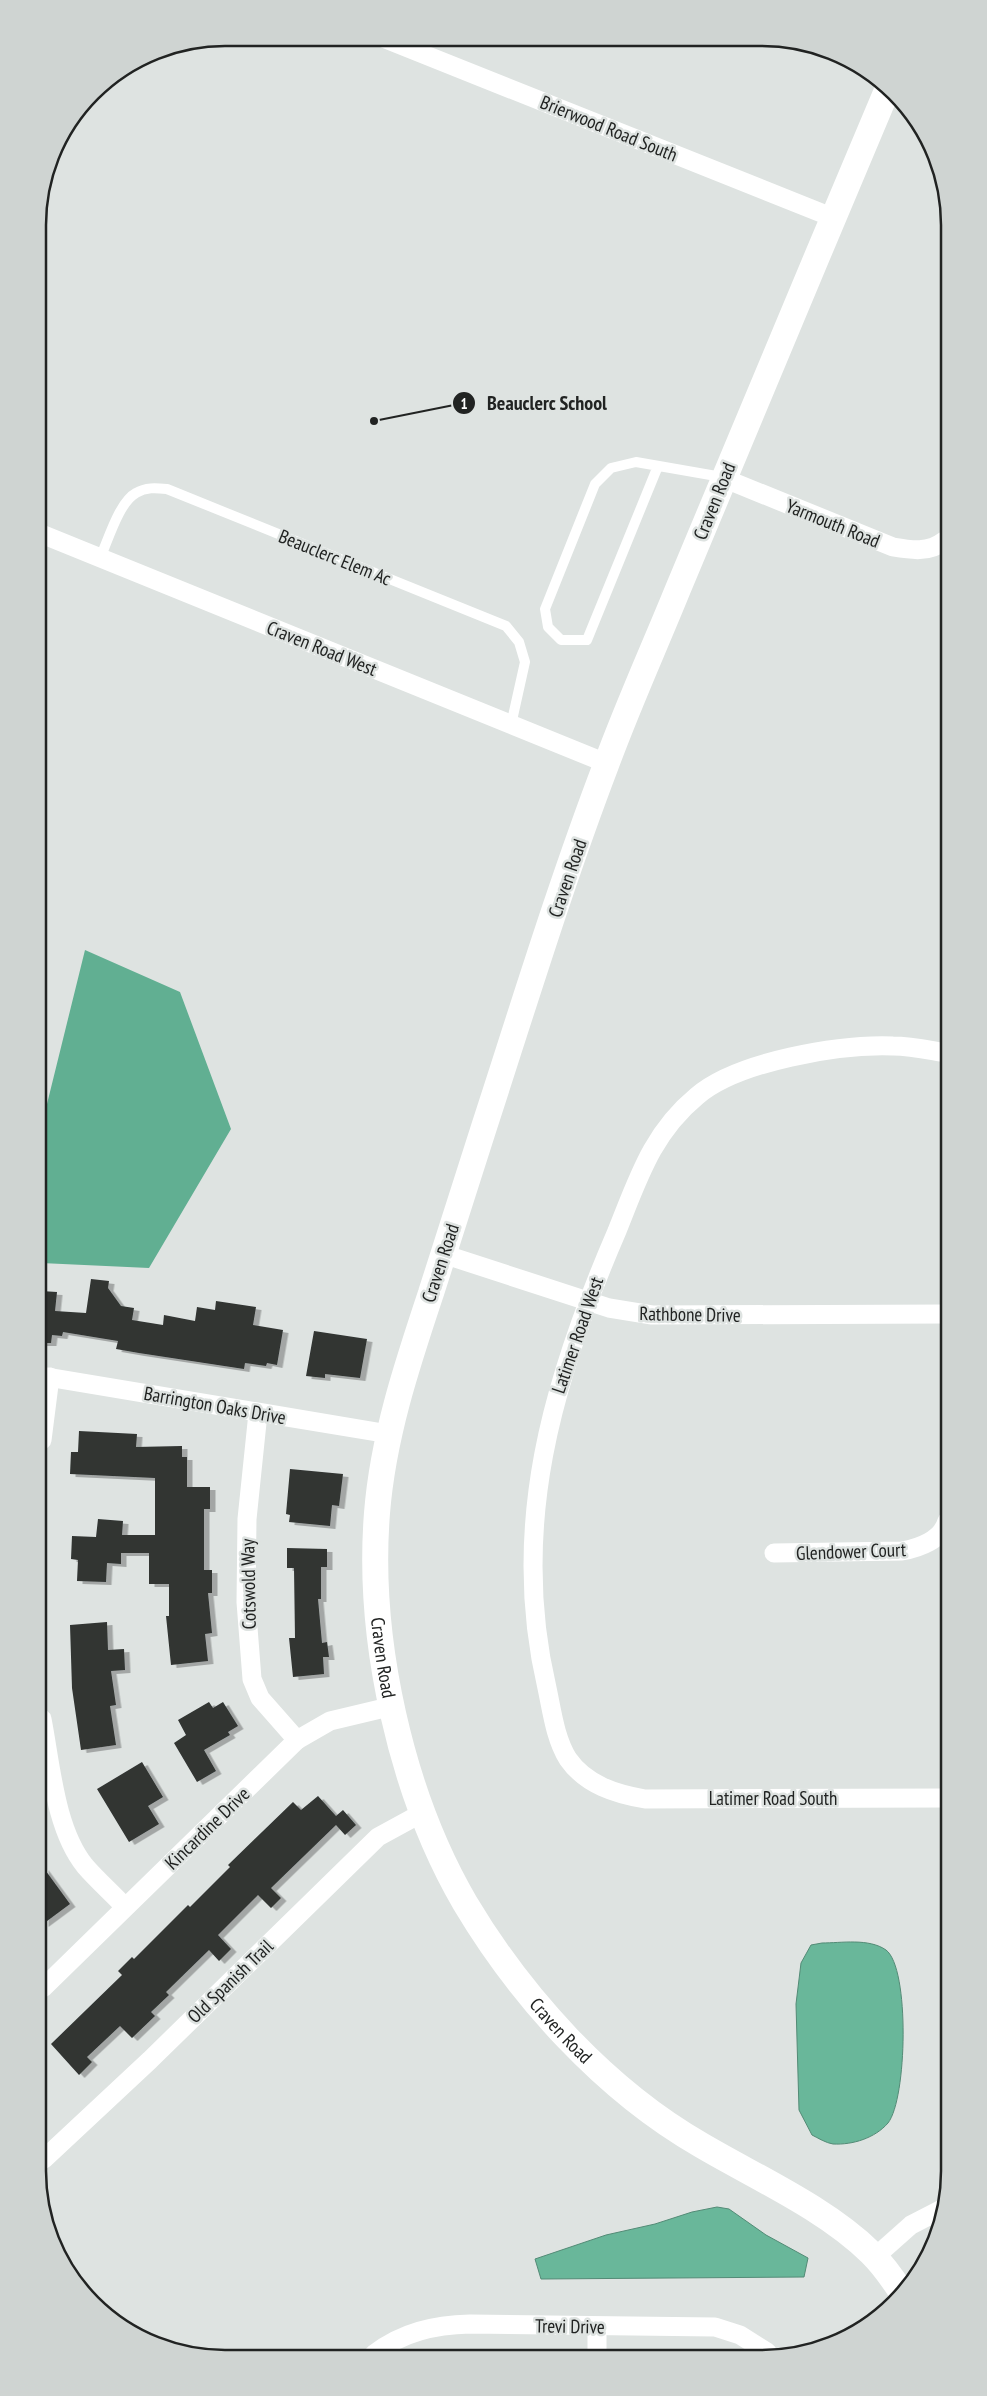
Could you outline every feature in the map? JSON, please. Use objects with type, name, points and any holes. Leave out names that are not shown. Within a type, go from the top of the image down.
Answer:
[{"type":"street","name":"Brierwood Road South","points":[[405,47],[834,218]]},
{"type":"street","name":"Craven Road","points":[[885,96],[723,478],[606,763],[542,948],[411,1354],[389,1434],[377,1519],[376,1574],[382,1656],[400,1740],[422,1813],[463,1898],[511,1973],[568,2040],[640,2104],[698,2144],[816,2211],[849,2234],[875,2257],[898,2287]]},
{"type":"street","name":"Yarmouth Road","points":[[723,478],[892,548],[915,551],[937,546],[941,543]]},
{"type":"street","name":"Craven Road West","points":[[46,536],[606,763]]},
{"type":"street","name":"Latimer Road West","points":[[601,1787],[583,1774],[569,1760],[559,1740],[541,1662],[532,1602],[533,1535],[540,1471],[554,1402],[586,1302],[652,1148],[674,1117],[698,1094],[725,1077],[753,1067],[840,1048],[895,1046],[941,1052]]},
{"type":"street","name":"Rathbone Drive","points":[[443,1254],[621,1312],[652,1315],[941,1314]]},
{"type":"street","name":"Barrington Oaks Drive","points":[[46,1377],[389,1434]]},
{"type":"street","name":"Cotswold Way","points":[[258,1413],[247,1520],[246,1602],[252,1679],[260,1698],[297,1740]]},
{"type":"street","name":"Glendower Court","points":[[774,1553],[908,1550],[925,1544],[938,1535],[941,1530]]},
{"type":"street","name":"Kincardine Drive","points":[[46,1985],[297,1740],[330,1721],[393,1706]]},
{"type":"street","points":[[46,1740],[61,1817],[69,1840],[84,1865],[126,1907]]},
{"type":"street","name":"Latimer Road South","points":[[601,1787],[617,1794],[645,1799],[941,1798]]},
{"type":"street","name":"Old Spanish Trail","points":[[46,2157],[150,2060],[378,1836],[422,1813]]},
{"type":"street","points":[[875,2257],[911,2225],[936,2212]]},
{"type":"street","name":"Trevi Drive","points":[[381,2350],[408,2334],[446,2324],[715,2327],[740,2335],[764,2350]]},
{"type":"street","points":[[597,2327],[597,2350]]},
{"type":"lane","points":[[658,466],[587,640],[561,640],[548,627],[545,609],[595,484],[611,468],[636,462],[658,466],[723,478]]},
{"type":"lane","name":"Beauclerc Elem Ac","points":[[100,558],[121,511],[135,493],[150,488],[167,489],[506,626],[519,642],[525,662],[511,725]]},
{"type":"shaded area","points":[[85,950],[180,992],[231,1129],[149,1268],[46,1263],[47,1104]]},
{"type":"shaded area","points":[[855,1942],[872,1944],[886,1950],[894,1962],[899,1981],[902,2006],[902,2062],[899,2088],[894,2109],[888,2123],[877,2133],[863,2140],[841,2144],[833,2144],[812,2135],[799,2110],[796,2004],[801,1963],[811,1945]]},
{"type":"shaded area","points":[[717,2207],[729,2209],[766,2235],[808,2258],[804,2277],[541,2279],[535,2259],[606,2235]]},
{"type":"building","points":[[91,1279],[109,1281],[108,1288],[121,1306],[134,1308],[132,1320],[163,1325],[164,1315],[195,1321],[197,1307],[215,1310],[216,1301],[256,1307],[253,1325],[283,1330],[277,1365],[267,1363],[266,1366],[245,1363],[244,1369],[139,1353],[116,1349],[118,1341],[63,1332],[62,1336],[52,1335],[51,1343],[46,1343],[46,1291],[57,1292],[55,1311],[86,1313]]},
{"type":"building","points":[[314,1331],[367,1339],[360,1378],[325,1374],[325,1378],[306,1376]]},
{"type":"building","points":[[79,1431],[137,1434],[136,1447],[182,1446],[182,1457],[187,1457],[187,1487],[210,1487],[210,1509],[204,1509],[204,1570],[212,1570],[212,1593],[208,1593],[212,1633],[205,1634],[208,1661],[171,1665],[166,1616],[169,1616],[169,1584],[149,1584],[149,1553],[121,1553],[121,1564],[107,1563],[106,1582],[77,1581],[78,1560],[71,1559],[72,1536],[96,1537],[98,1519],[123,1521],[122,1535],[155,1535],[155,1478],[70,1474],[71,1452],[78,1452]]},
{"type":"building","points":[[290,1469],[343,1474],[339,1506],[332,1505],[330,1526],[289,1522],[290,1515],[286,1514]]},
{"type":"building","points":[[287,1548],[327,1549],[327,1567],[321,1567],[321,1599],[318,1599],[322,1643],[327,1642],[329,1657],[323,1657],[324,1674],[293,1677],[289,1638],[295,1638],[294,1568],[287,1568]]},
{"type":"building","points":[[107,1622],[108,1650],[124,1649],[125,1670],[111,1671],[116,1705],[110,1706],[116,1745],[81,1750],[72,1688],[70,1625]]},
{"type":"building","points":[[209,1702],[213,1708],[223,1702],[238,1726],[228,1732],[230,1735],[204,1750],[216,1771],[197,1782],[174,1743],[186,1735],[178,1720]]},
{"type":"building","points":[[142,1762],[163,1797],[148,1806],[159,1824],[129,1842],[97,1789]]},
{"type":"building","points":[[318,1796],[336,1816],[343,1810],[356,1825],[345,1835],[336,1825],[271,1888],[281,1898],[271,1908],[258,1895],[218,1935],[231,1949],[219,1961],[209,1950],[166,1992],[169,1995],[151,2012],[155,2016],[132,2038],[120,2026],[87,2057],[92,2062],[79,2075],[51,2044],[122,1975],[118,1971],[132,1957],[134,1959],[188,1905],[190,1907],[230,1867],[228,1865],[293,1802],[301,1810]]},
{"type":"building","points":[[46,1871],[70,1904],[46,1922]]},
{"type":"place","name":"Beauclerc School","points":[[374,421]]}]
